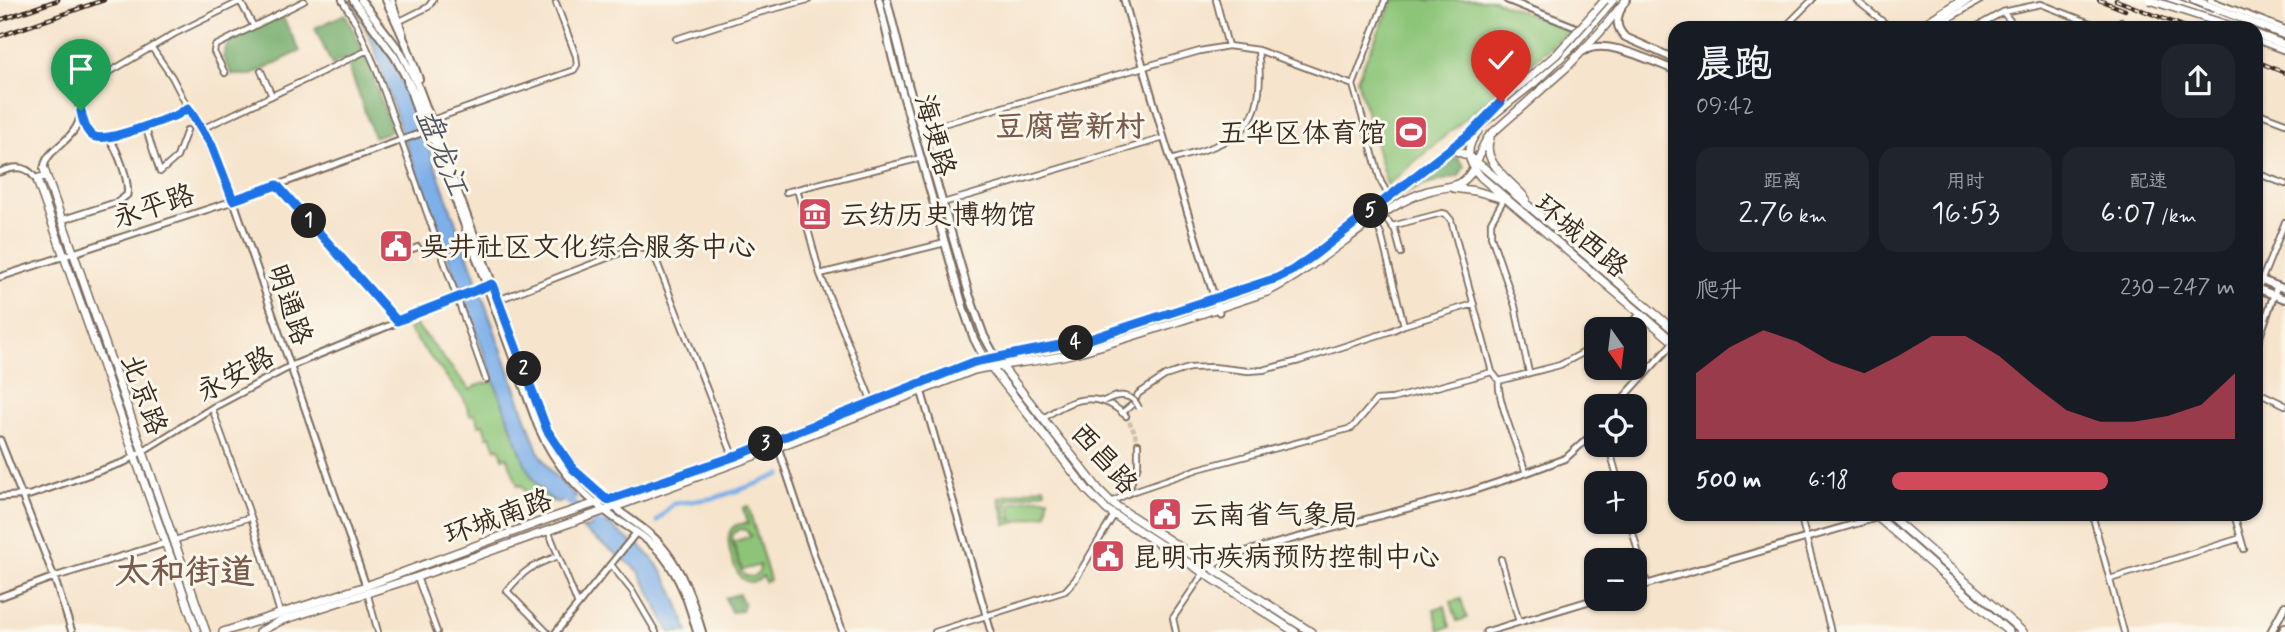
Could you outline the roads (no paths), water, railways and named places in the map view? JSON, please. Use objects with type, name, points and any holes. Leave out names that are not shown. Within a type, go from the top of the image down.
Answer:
[{"type":"main road","points":[[353,0],[419,88],[486,286],[498,300],[542,419],[573,469],[649,534],[666,552],[681,576],[699,632]]},
{"type":"main road","points":[[361,0],[393,40],[430,123]]},
{"type":"main road","points":[[386,0],[407,46],[434,143],[486,286],[538,426],[553,457],[566,474],[598,504],[658,550],[674,572],[699,632]]},
{"type":"main road","name":"海埂路","points":[[879,0],[893,60],[964,310],[974,339],[988,363]]},
{"type":"main road","name":"海埂路","points":[[887,0],[969,294],[984,337],[998,361]]},
{"type":"main road","points":[[1456,151],[1468,156],[1474,133],[1504,99],[1563,48],[1605,0]]},
{"type":"main road","points":[[1484,123],[1555,64],[1613,0]]},
{"type":"main road","points":[[1626,0],[1618,16],[1620,32],[1632,41],[1668,56]]},
{"type":"main road","points":[[1372,217],[1412,197],[1455,186],[1466,179],[1483,144],[1496,129],[1580,54],[1626,0]]},
{"type":"main road","points":[[1934,21],[1968,0]]},
{"type":"main road","points":[[2152,0],[2219,21]]},
{"type":"main road","points":[[2171,0],[2224,21]]},
{"type":"main road","points":[[2193,0],[2247,21]]},
{"type":"main road","points":[[2263,27],[2285,36]]},
{"type":"main road","points":[[2263,36],[2285,44]]},
{"type":"main road","points":[[2263,36],[2285,44]]},
{"type":"main road","points":[[1580,54],[1590,47],[1598,46],[1628,53],[1668,67]]},
{"type":"main road","points":[[1628,53],[1627,49],[1631,46],[1660,53]]},
{"type":"main road","points":[[407,70],[423,133],[434,143]]},
{"type":"main road","points":[[1372,217],[1390,197],[1474,133],[1504,99]]},
{"type":"main road","points":[[1504,122],[1490,140],[1488,153],[1493,164],[1537,214]]},
{"type":"main road","points":[[1484,123],[1489,130],[1496,129]]},
{"type":"main road","points":[[1441,156],[1456,151],[1462,153],[1468,160],[1466,179]]},
{"type":"main road","name":"环城西路","points":[[1468,156],[1487,184],[1668,337]]},
{"type":"main road","name":"环城西路","points":[[1475,165],[1668,325]]},
{"type":"main road","points":[[38,183],[45,173]]},
{"type":"main road","name":"北京路","points":[[45,173],[135,456],[206,632]]},
{"type":"main road","name":"北京路","points":[[38,183],[69,255],[143,451],[197,632]]},
{"type":"main road","points":[[1441,188],[1476,191],[1507,201]]},
{"type":"main road","name":"环城南路","points":[[223,632],[366,589],[417,577],[595,514],[612,504],[939,375],[1090,339],[1260,285],[1293,270],[1372,217]]},
{"type":"main road","name":"环城南路","points":[[998,361],[1021,364],[1072,354],[1219,310],[1279,286],[1372,217]]},
{"type":"main road","points":[[2263,281],[2285,289]]},
{"type":"main road","points":[[2263,291],[2285,299]]},
{"type":"main road","name":"西昌路","points":[[998,361],[1099,491],[1111,502],[1311,632]]},
{"type":"main road","name":"环城南路","points":[[259,632],[280,621],[564,513],[598,504],[612,504],[778,447],[988,363]]},
{"type":"main road","name":"西昌路","points":[[988,363],[1087,490],[1114,515],[1295,632]]},
{"type":"main road","points":[[553,457],[557,456],[559,450]]},
{"type":"main road","points":[[1882,521],[2009,632]]},
{"type":"main road","points":[[1895,521],[2023,632]]},
{"type":"main road","points":[[2271,632],[2285,606]]},
{"type":"main road","points":[[2282,632],[2285,627]]},
{"type":"street","points":[[342,0],[368,50],[402,139],[459,296],[486,380]]},
{"type":"street","points":[[392,0],[407,46]]},
{"type":"street","points":[[400,21],[428,7],[433,0]]},
{"type":"street","points":[[676,38],[808,0]]},
{"type":"street","points":[[1124,0],[1164,138],[1219,310]]},
{"type":"street","points":[[1216,0],[1228,46]]},
{"type":"street","points":[[1385,0],[1353,85],[1381,182],[1390,197]]},
{"type":"street","points":[[1507,0],[1575,27],[1584,34]]},
{"type":"street","points":[[1520,5],[1527,0]]},
{"type":"street","points":[[1791,21],[1812,0]]},
{"type":"street","points":[[1856,0],[1882,21]]},
{"type":"street","points":[[1927,21],[1959,0]]},
{"type":"street","points":[[1945,21],[1981,0]]},
{"type":"street","points":[[2152,0],[2207,21]]},
{"type":"street","points":[[2210,0],[2285,29]]},
{"type":"street","points":[[188,108],[177,115],[109,138],[97,138],[86,128],[73,89],[96,80],[241,1],[253,26]]},
{"type":"street","points":[[225,73],[214,52],[215,46],[304,1]]},
{"type":"street","points":[[430,123],[574,71],[577,65],[576,56],[556,3]]},
{"type":"street","points":[[1986,21],[2003,12],[2042,4],[2085,21]]},
{"type":"street","points":[[2003,12],[2010,21]]},
{"type":"street","points":[[2263,43],[2285,51]]},
{"type":"street","points":[[922,130],[1200,51],[1228,46],[1258,50],[1353,85]]},
{"type":"street","name":"明通路","points":[[152,48],[212,146],[233,200],[366,589]]},
{"type":"street","points":[[202,129],[368,50]]},
{"type":"street","points":[[1171,160],[1229,141],[1248,124],[1260,94],[1258,50]]},
{"type":"street","points":[[261,71],[272,96]]},
{"type":"street","points":[[45,173],[45,160],[74,132],[81,111]]},
{"type":"street","points":[[2263,115],[2285,123]]},
{"type":"street","points":[[145,125],[160,172],[177,157],[187,130]]},
{"type":"street","name":"永平路","points":[[0,277],[233,200],[423,133]]},
{"type":"street","points":[[62,220],[118,202],[127,195],[128,187],[116,148],[109,138]]},
{"type":"street","points":[[943,203],[1164,138]]},
{"type":"street","points":[[786,192],[921,158]]},
{"type":"street","points":[[0,172],[13,167],[24,168],[33,174],[38,183]]},
{"type":"street","points":[[2263,176],[2285,184]]},
{"type":"street","points":[[277,185],[397,321]]},
{"type":"street","points":[[797,189],[820,274],[872,402]]},
{"type":"street","points":[[1507,201],[1491,222],[1492,236],[1515,306],[1529,373]]},
{"type":"street","points":[[1401,253],[1390,224],[1442,213],[1449,216],[1492,372],[1499,381],[1501,399],[1526,473]]},
{"type":"street","points":[[1372,217],[1381,234],[1404,325]]},
{"type":"street","points":[[2263,270],[2285,222]]},
{"type":"street","points":[[820,274],[945,243]]},
{"type":"street","points":[[394,256],[418,247]]},
{"type":"street","points":[[498,300],[636,247],[649,250],[655,257],[733,457]]},
{"type":"street","name":"永安路","points":[[0,497],[22,497],[116,466],[212,408],[290,366],[486,286]]},
{"type":"street","points":[[2263,327],[2277,286]]},
{"type":"street","points":[[1104,401],[1124,415],[1138,394],[1164,377],[1189,368],[1263,370],[1299,361],[1474,304]]},
{"type":"street","points":[[1637,317],[1641,313]]},
{"type":"street","points":[[1627,394],[1668,349]]},
{"type":"street","points":[[1499,381],[1560,365],[1584,352]]},
{"type":"street","points":[[1111,502],[1198,469],[1352,428],[1376,400],[1392,399],[1492,372]]},
{"type":"street","points":[[920,390],[991,632]]},
{"type":"street","points":[[2263,394],[2285,405]]},
{"type":"street","points":[[1043,420],[1063,404],[1077,400],[1104,401],[1116,396],[1128,396],[1139,408]]},
{"type":"street","points":[[212,408],[251,517],[280,615]]},
{"type":"street","points":[[0,440],[54,577],[72,632]]},
{"type":"street","points":[[1211,567],[1225,557],[1469,492],[1526,473],[1566,458],[1584,442]]},
{"type":"street","points":[[1127,494],[1138,465],[1138,444]]},
{"type":"street","points":[[778,447],[843,632]]},
{"type":"street","points":[[935,632],[1070,588],[1114,515]]},
{"type":"street","points":[[0,597],[54,577],[251,517]]},
{"type":"street","points":[[1802,521],[1830,632]]},
{"type":"street","points":[[1647,584],[1806,540],[1861,521]]},
{"type":"street","points":[[2094,521],[2124,632]]},
{"type":"street","points":[[2236,521],[2244,549]]},
{"type":"street","points":[[548,529],[578,605]]},
{"type":"street","points":[[556,632],[636,533]]},
{"type":"street","points":[[2109,579],[2241,538]]},
{"type":"street","points":[[547,632],[507,590],[530,567],[558,556]]},
{"type":"street","points":[[1501,559],[1520,622]]},
{"type":"street","points":[[612,566],[632,591],[656,632]]},
{"type":"street","points":[[1176,632],[1173,618],[1203,574]]},
{"type":"street","points":[[417,577],[436,632]]},
{"type":"street","points":[[366,589],[378,632]]},
{"type":"street","points":[[1486,632],[1584,603]]},
{"type":"water","points":[[352,0],[368,0],[427,143],[538,451],[552,473],[577,497],[558,503],[552,500],[539,488],[526,466],[401,131],[373,44]]},
{"type":"water","points":[[602,523],[609,524],[634,544],[638,544],[656,564],[675,595],[688,632],[670,632],[639,571],[582,529]]},
{"type":"waterway","points":[[657,521],[673,504],[715,498],[781,474]]},
{"type":"waterway","name":"盘龙江","points":[[560,494],[605,529]]},
{"type":"tunnel","points":[[1126,416],[1138,444]]},
{"type":"railway","points":[[0,20],[58,0]]},
{"type":"railway","points":[[0,36],[104,0]]},
{"type":"railway","points":[[2099,0],[2125,10]]},
{"type":"railway","points":[[2116,0],[2170,21]]},
{"type":"railway","points":[[2263,64],[2285,73]]},
{"type":"place","name":"五华区体育馆","points":[[1411,132]]},
{"type":"place","name":"云纺历史博物馆","points":[[815,214]]},
{"type":"place","name":"吴井社区文化综合服务中心","points":[[396,246]]},
{"type":"place","name":"云南省气象局","points":[[1165,514]]},
{"type":"place","name":"昆明市疾病预防控制中心","points":[[1108,556]]},
{"type":"district","name":"豆腐营新村","points":[[1070,126]]},
{"type":"district","name":"太和街道","points":[[185,571]]}]
